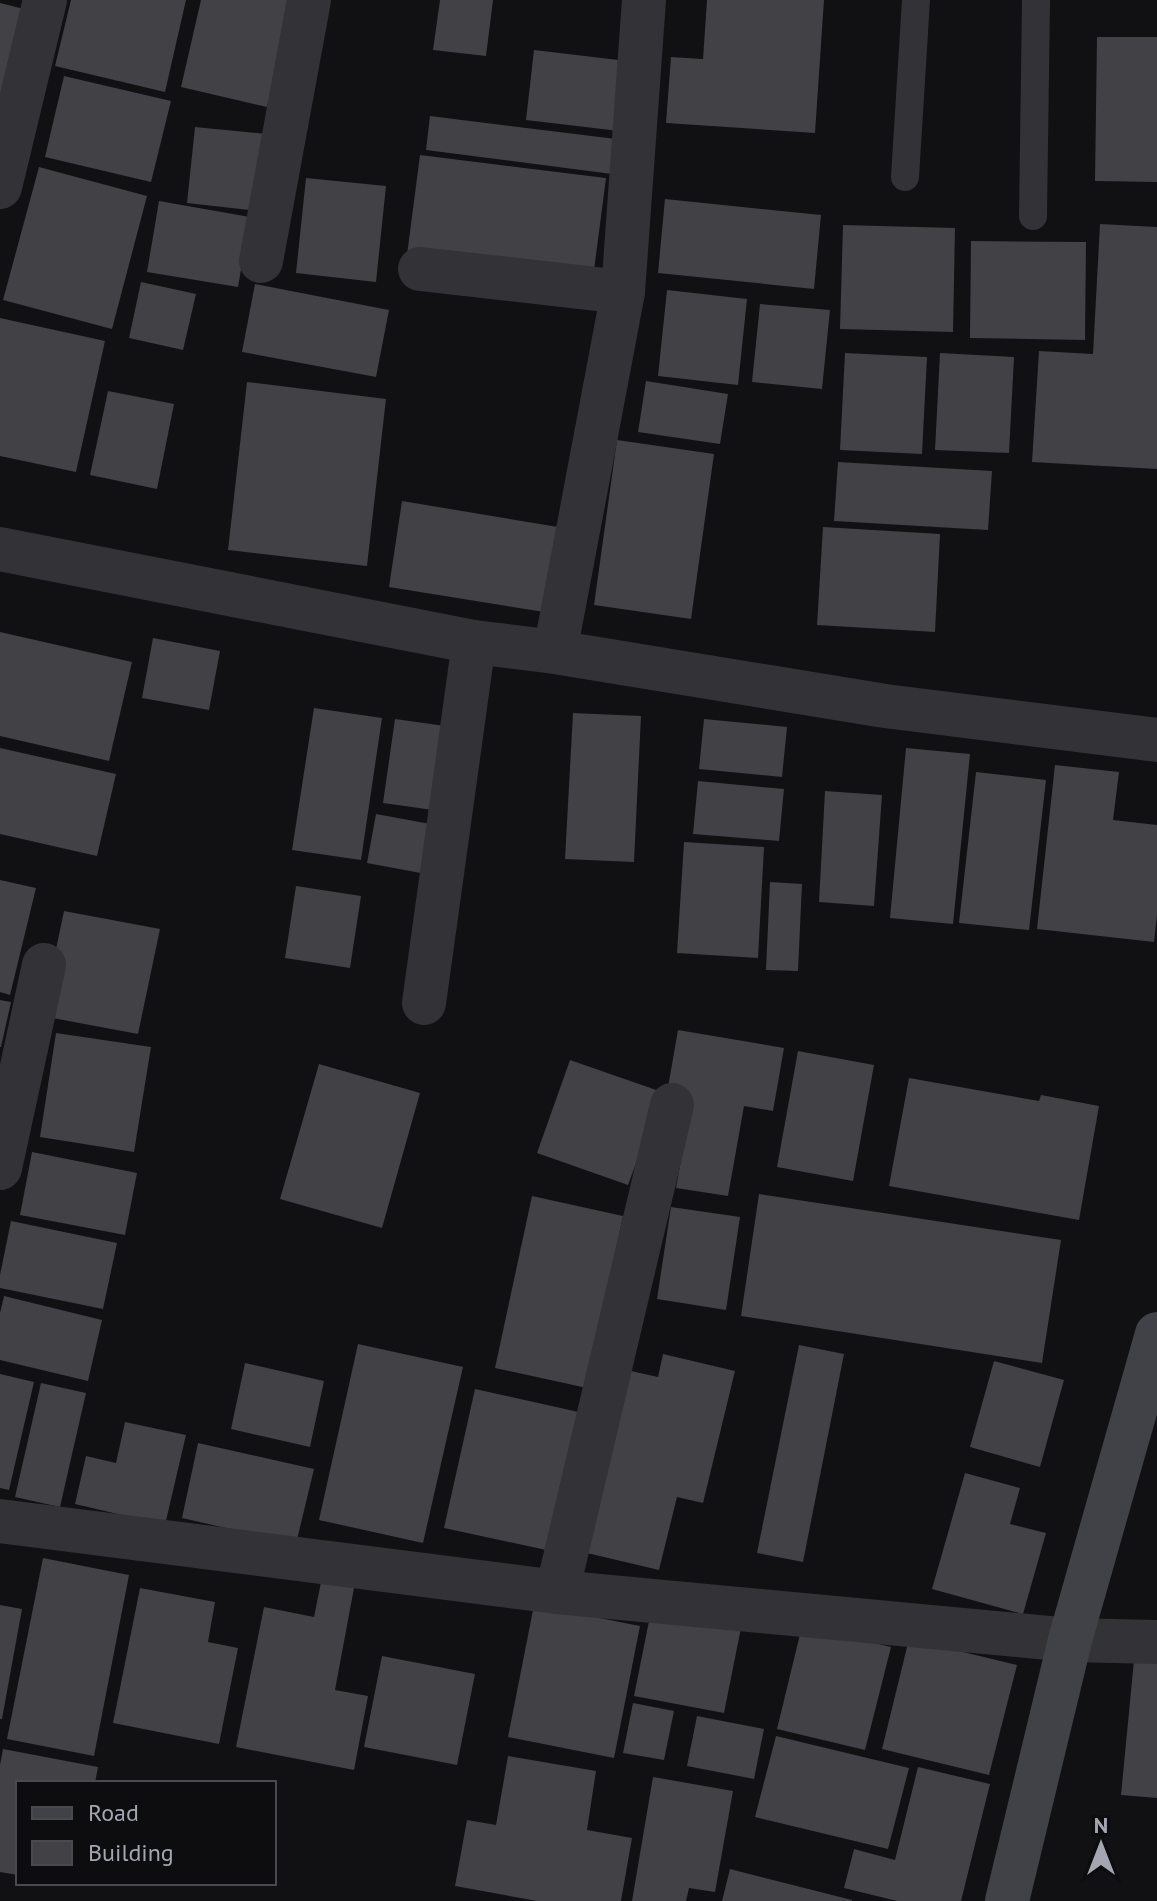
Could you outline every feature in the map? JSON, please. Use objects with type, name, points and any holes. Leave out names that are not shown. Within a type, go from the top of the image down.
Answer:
[{"type":"street","points":[[0,187],[45,0]]},
{"type":"street","points":[[261,261],[309,0]]},
{"type":"street","points":[[555,652],[623,292],[644,0]]},
{"type":"street","points":[[420,269],[623,292]]},
{"type":"street","points":[[0,549],[474,642],[555,652],[885,706],[1157,740]]},
{"type":"street","points":[[424,1003],[474,642]]},
{"type":"street","points":[[0,1168],[44,965]]},
{"type":"street","points":[[557,1592],[672,1105]]},
{"type":"street","points":[[1007,1901],[1070,1640],[1157,1334]]},
{"type":"street","points":[[0,1521],[557,1592],[1070,1640],[1157,1642]]},
{"type":"lane","points":[[905,177],[916,0]]},
{"type":"lane","points":[[1033,216],[1036,0]]},
{"type":"building","points":[[71,0],[186,0],[165,92],[55,66]]},
{"type":"building","points":[[201,0],[293,0],[267,107],[181,87]]},
{"type":"building","points":[[440,0],[493,0],[486,56],[433,50]]},
{"type":"building","points":[[707,0],[824,0],[815,133],[666,123],[671,57],[703,59]]},
{"type":"building","points":[[0,3],[32,11],[0,104]]},
{"type":"building","points":[[1097,37],[1157,37],[1157,182],[1095,181]]},
{"type":"building","points":[[534,50],[627,61],[619,131],[526,120]]},
{"type":"building","points":[[64,76],[171,101],[151,182],[45,157]]},
{"type":"building","points":[[430,116],[616,139],[612,174],[426,150]]},
{"type":"building","points":[[195,127],[266,134],[258,211],[187,203]]},
{"type":"building","points":[[420,155],[606,178],[593,278],[407,255]]},
{"type":"building","points":[[39,167],[147,196],[112,329],[3,300]]},
{"type":"building","points":[[306,178],[386,186],[376,282],[296,273]]},
{"type":"building","points":[[665,199],[821,215],[814,289],[658,273]]},
{"type":"building","points":[[159,201],[250,217],[238,287],[147,272]]},
{"type":"building","points":[[1100,224],[1157,227],[1157,469],[1032,462],[1039,351],[1093,354]]},
{"type":"building","points":[[843,225],[955,228],[953,332],[840,329]]},
{"type":"building","points":[[971,241],[1086,242],[1085,340],[970,338]]},
{"type":"building","points":[[141,282],[196,294],[183,350],[129,338]]},
{"type":"building","points":[[255,284],[389,310],[376,377],[242,352]]},
{"type":"building","points":[[667,290],[747,299],[738,385],[658,376]]},
{"type":"building","points":[[760,304],[830,310],[822,389],[752,382]]},
{"type":"building","points":[[0,318],[105,341],[76,472],[0,456]]},
{"type":"building","points":[[845,353],[927,357],[922,454],[840,450]]},
{"type":"building","points":[[940,353],[1014,357],[1009,453],[935,450]]},
{"type":"building","points":[[646,381],[728,394],[720,444],[638,432]]},
{"type":"building","points":[[247,382],[386,399],[367,566],[228,550]]},
{"type":"building","points":[[108,391],[174,404],[157,489],[90,475]]},
{"type":"building","points":[[617,440],[714,454],[691,619],[594,605]]},
{"type":"building","points":[[838,462],[992,471],[988,530],[834,521]]},
{"type":"building","points":[[402,501],[558,527],[544,612],[389,587]]},
{"type":"building","points":[[823,527],[940,534],[935,632],[817,625]]},
{"type":"building","points":[[0,632],[132,662],[109,761],[0,736]]},
{"type":"building","points":[[153,638],[220,651],[209,710],[142,698]]},
{"type":"building","points":[[314,708],[382,718],[361,860],[292,850]]},
{"type":"building","points":[[573,713],[641,716],[634,862],[565,859]]},
{"type":"building","points":[[395,719],[445,726],[433,810],[383,803]]},
{"type":"building","points":[[704,719],[787,727],[782,777],[699,769]]},
{"type":"building","points":[[0,748],[116,774],[97,856],[0,834]]},
{"type":"building","points":[[906,748],[970,754],[953,924],[890,918]]},
{"type":"building","points":[[1055,765],[1119,772],[1113,820],[1157,825],[1154,942],[1037,929]]},
{"type":"building","points":[[976,772],[1046,780],[1029,930],[959,923]]},
{"type":"building","points":[[698,781],[784,789],[779,841],[693,834]]},
{"type":"building","points":[[825,791],[882,795],[874,906],[819,902]]},
{"type":"building","points":[[376,814],[436,825],[426,874],[367,863]]},
{"type":"building","points":[[684,842],[764,847],[758,958],[677,953]]},
{"type":"building","points":[[0,880],[36,888],[10,995],[0,992]]},
{"type":"building","points":[[770,882],[802,884],[798,971],[766,970]]},
{"type":"building","points":[[296,886],[361,896],[350,968],[285,958]]},
{"type":"building","points":[[64,911],[160,929],[138,1034],[42,1016]]},
{"type":"building","points":[[0,1000],[11,1002],[1,1047],[0,1047]]},
{"type":"building","points":[[678,1030],[784,1048],[773,1111],[744,1106],[728,1196],[676,1188],[692,1098],[667,1093]]},
{"type":"building","points":[[56,1033],[151,1047],[134,1152],[40,1137]]},
{"type":"building","points":[[798,1051],[874,1065],[853,1181],[777,1167]]},
{"type":"building","points":[[570,1060],[662,1092],[628,1185],[537,1153]]},
{"type":"building","points":[[319,1064],[420,1093],[382,1228],[280,1199]]},
{"type":"building","points":[[909,1078],[1039,1101],[1041,1095],[1099,1106],[1079,1220],[889,1186]]},
{"type":"building","points":[[32,1152],[137,1173],[125,1235],[20,1215]]},
{"type":"building","points":[[759,1194],[1061,1240],[1042,1363],[741,1316]]},
{"type":"building","points":[[532,1196],[623,1216],[587,1388],[495,1368]]},
{"type":"building","points":[[671,1207],[740,1217],[726,1310],[657,1299]]},
{"type":"building","points":[[11,1221],[117,1243],[103,1309],[0,1288]]},
{"type":"building","points":[[4,1296],[102,1320],[88,1381],[0,1360],[0,1313]]},
{"type":"building","points":[[358,1344],[463,1367],[423,1543],[319,1520]]},
{"type":"building","points":[[799,1345],[844,1354],[803,1562],[757,1553]]},
{"type":"building","points":[[663,1354],[735,1371],[703,1503],[677,1497],[659,1570],[587,1553],[631,1371],[658,1377]]},
{"type":"building","points":[[994,1361],[1064,1380],[1040,1467],[970,1447]]},
{"type":"building","points":[[245,1363],[324,1381],[310,1447],[231,1429]]},
{"type":"building","points":[[0,1374],[34,1382],[9,1490],[0,1488]]},
{"type":"building","points":[[41,1383],[86,1393],[60,1507],[15,1497]]},
{"type":"building","points":[[475,1389],[583,1413],[551,1551],[444,1528]]},
{"type":"building","points":[[125,1422],[186,1435],[165,1525],[75,1504],[86,1456],[116,1463]]},
{"type":"building","points":[[198,1443],[314,1469],[296,1544],[182,1518]]},
{"type":"building","points":[[965,1473],[1020,1488],[1010,1524],[1046,1533],[1023,1614],[932,1589]]},
{"type":"building","points":[[43,1558],[129,1575],[94,1756],[7,1739]]},
{"type":"building","points":[[321,1582],[354,1588],[335,1690],[368,1696],[354,1770],[236,1747],[264,1607],[314,1617]]},
{"type":"building","points":[[140,1588],[215,1602],[208,1642],[238,1648],[219,1744],[113,1723]]},
{"type":"building","points":[[0,1605],[22,1609],[2,1719],[0,1719]]},
{"type":"building","points":[[534,1605],[640,1626],[614,1758],[508,1737]]},
{"type":"building","points":[[651,1611],[741,1628],[724,1713],[634,1696]]},
{"type":"building","points":[[802,1626],[891,1647],[865,1750],[777,1729]]},
{"type":"building","points":[[909,1639],[1017,1665],[989,1775],[882,1749]]},
{"type":"building","points":[[382,1656],[475,1674],[457,1765],[364,1747]]},
{"type":"building","points":[[1134,1660],[1157,1662],[1157,1798],[1121,1795]]},
{"type":"building","points":[[633,1703],[674,1711],[664,1760],[623,1753]]},
{"type":"building","points":[[697,1716],[764,1729],[754,1779],[687,1766]]},
{"type":"building","points":[[776,1736],[909,1768],[888,1849],[755,1817]]},
{"type":"building","points":[[3,1749],[98,1767],[95,1781],[16,1781],[16,1875],[0,1872],[0,1765]]},
{"type":"building","points":[[508,1756],[596,1771],[587,1830],[632,1838],[621,1901],[537,1901],[455,1886],[467,1820],[496,1825]]},
{"type":"building","points":[[918,1767],[990,1784],[961,1901],[897,1901],[844,1888],[854,1849],[895,1860]]},
{"type":"building","points":[[653,1777],[733,1791],[715,1892],[689,1888],[686,1901],[632,1901]]},
{"type":"building","points":[[730,1869],[852,1900],[852,1901],[722,1901]]}]
